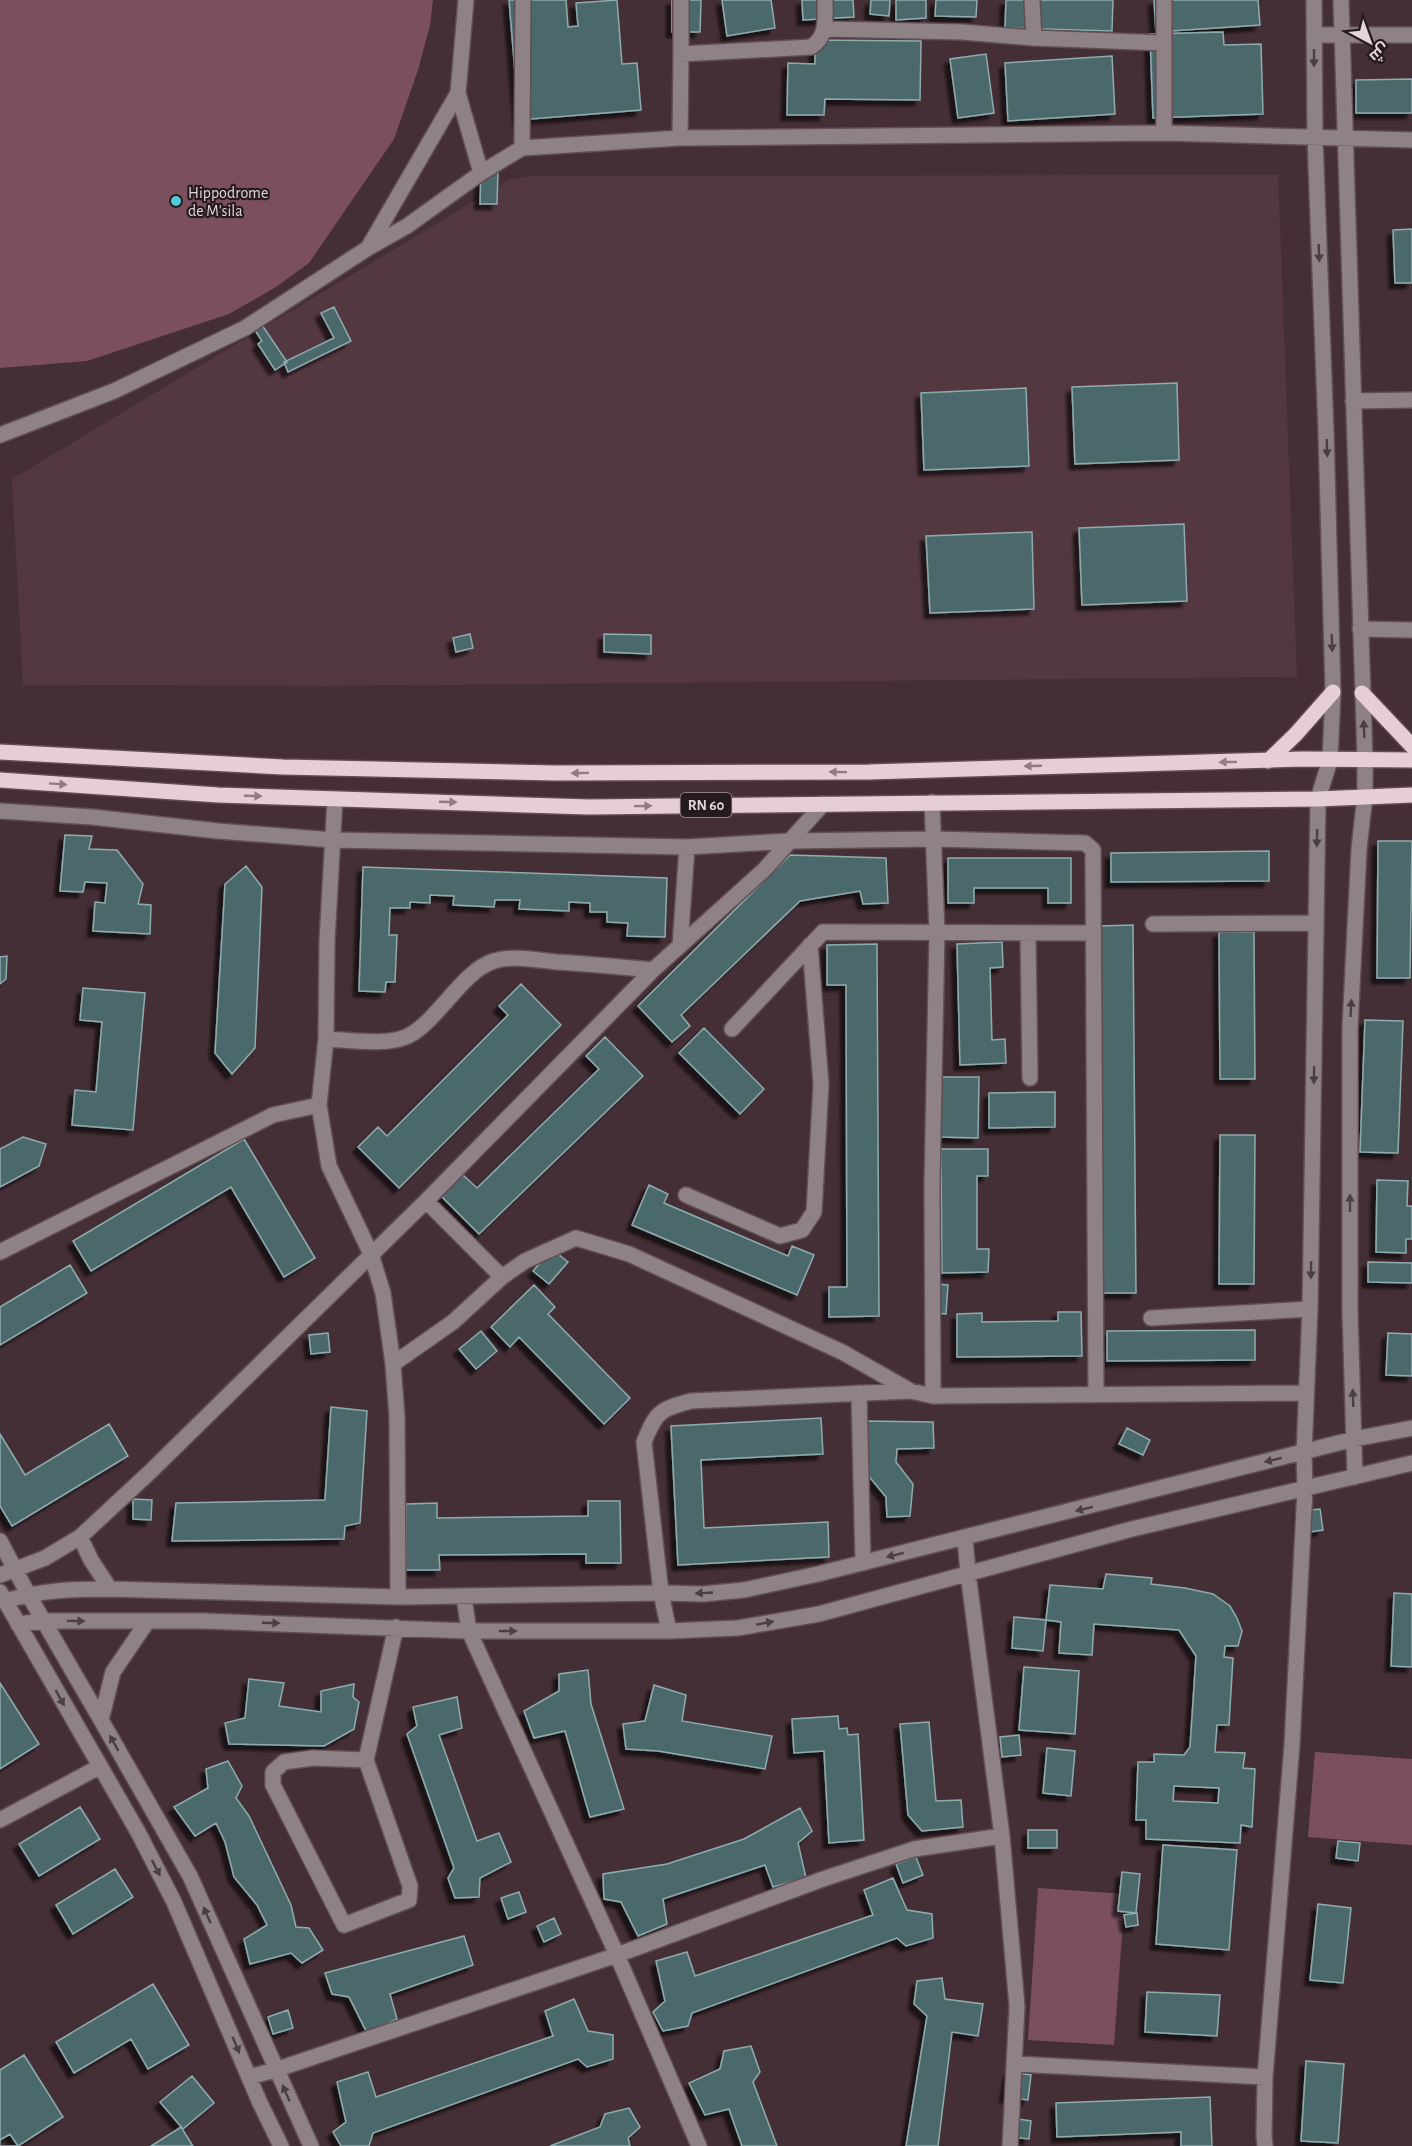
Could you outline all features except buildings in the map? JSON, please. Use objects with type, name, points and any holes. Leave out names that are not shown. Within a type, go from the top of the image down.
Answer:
[{"type":"main road","points":[[1268,761],[1296,735],[1333,692]]},
{"type":"main road","points":[[1362,693],[1412,746]]},
{"type":"main road","name":"RN 60","points":[[0,752],[283,767],[556,773],[869,772],[1268,761],[1412,760]]},
{"type":"main road","name":"RN 60","points":[[0,780],[218,795],[590,807],[1318,799],[1412,795]]},
{"type":"street","points":[[466,0],[458,93],[481,173]]},
{"type":"street","points":[[522,148],[523,0]]},
{"type":"street","points":[[681,0],[681,138]]},
{"type":"street","points":[[681,54],[811,47],[817,44],[825,29],[825,0]]},
{"type":"street","points":[[1032,0],[1034,38]]},
{"type":"street","points":[[1164,0],[1164,133]]},
{"type":"street","points":[[1266,2146],[1264,2136],[1265,2077],[1292,1745],[1305,1489],[1318,799],[1330,760],[1333,692],[1315,138],[1314,0]]},
{"type":"street","points":[[1341,0],[1365,759],[1365,796],[1359,849],[1350,1026],[1350,1313],[1355,1477]]},
{"type":"street","points":[[825,29],[962,32],[1034,38],[1164,42]]},
{"type":"street","points":[[1314,35],[1412,35]]},
{"type":"street","points":[[368,249],[458,93]]},
{"type":"street","points":[[0,435],[114,391],[245,328],[407,226],[481,173],[522,148],[681,138],[1164,133],[1315,138],[1345,136],[1412,140]]},
{"type":"street","points":[[1353,400],[1412,400]]},
{"type":"street","points":[[1360,629],[1412,630]]},
{"type":"street","points":[[335,799],[327,941],[326,1039],[319,1105],[329,1166],[371,1254],[383,1293],[393,1364],[397,1417],[398,1597]]},
{"type":"street","points":[[932,802],[937,932],[932,1185],[933,1396]]},
{"type":"street","points":[[0,1575],[53,1554],[80,1537],[151,1471],[426,1201],[653,970],[764,870],[823,804]]},
{"type":"street","points":[[0,811],[92,817],[218,831],[333,840],[687,847],[789,841],[934,839],[1080,842],[1089,846],[1093,850],[1096,1395]]},
{"type":"street","points":[[680,946],[687,847]]},
{"type":"street","points":[[1154,924],[1316,923]]},
{"type":"street","points":[[732,1029],[823,932],[1094,933]]},
{"type":"street","points":[[1028,933],[1030,1078]]},
{"type":"street","points":[[686,1195],[780,1236],[802,1230],[814,1212],[821,1084],[810,945]]},
{"type":"street","points":[[326,1039],[388,1041],[408,1036],[478,969],[498,960],[526,959],[653,970]]},
{"type":"street","points":[[0,1252],[273,1115],[319,1105]]},
{"type":"street","points":[[426,1201],[502,1277]]},
{"type":"street","points":[[393,1364],[453,1322],[502,1277],[525,1261],[576,1238],[629,1254],[842,1352],[910,1391]]},
{"type":"street","points":[[1150,1318],[1310,1309]]},
{"type":"street","points":[[669,1631],[661,1593],[644,1442],[652,1421],[667,1407],[691,1401],[910,1391],[933,1396],[1306,1393]]},
{"type":"street","points":[[859,1393],[863,1563]]},
{"type":"street","points":[[281,2146],[174,1902],[138,1832],[2,1597],[57,1589],[398,1597],[703,1594],[744,1590],[965,1538],[1354,1439],[1412,1428]]},
{"type":"street","points":[[18,1624],[43,1621],[204,1621],[469,1631],[669,1631],[738,1628],[819,1614],[1132,1529],[1412,1463]]},
{"type":"street","points":[[80,1537],[91,1560],[110,1589]]},
{"type":"street","points":[[965,1538],[1002,1836],[1017,2006],[1010,2146]]},
{"type":"street","points":[[0,1541],[43,1621],[190,1876],[310,2146]]},
{"type":"street","points":[[464,1597],[469,1631],[617,1955],[699,2146]]},
{"type":"street","points":[[101,1720],[113,1672],[147,1622]]},
{"type":"street","points":[[366,1760],[313,1758],[284,1762],[273,1772],[273,1785],[344,1925],[410,1900],[410,1886],[366,1760],[396,1627]]},
{"type":"street","points":[[0,1821],[99,1767]]},
{"type":"street","points":[[249,2077],[617,1955],[822,1879],[914,1850],[1002,1836]]},
{"type":"street","points":[[1014,2064],[1265,2077]]},
{"type":"shaded area","name":"Hippodrome de M'sila","points":[[0,0],[433,0],[430,25],[418,70],[394,139],[309,263],[276,287],[229,314],[87,361],[0,368]]},
{"type":"shaded area","points":[[1278,175],[1297,677],[327,686],[23,685],[12,479],[509,180],[529,176]]},
{"type":"shaded area","points":[[1315,1752],[1412,1759],[1412,1845],[1308,1837]]},
{"type":"shaded area","points":[[1038,1888],[1125,1894],[1114,2045],[1028,2040]]},
{"type":"place","name":"Hippodrome de M'sila","points":[[176,201]]}]
